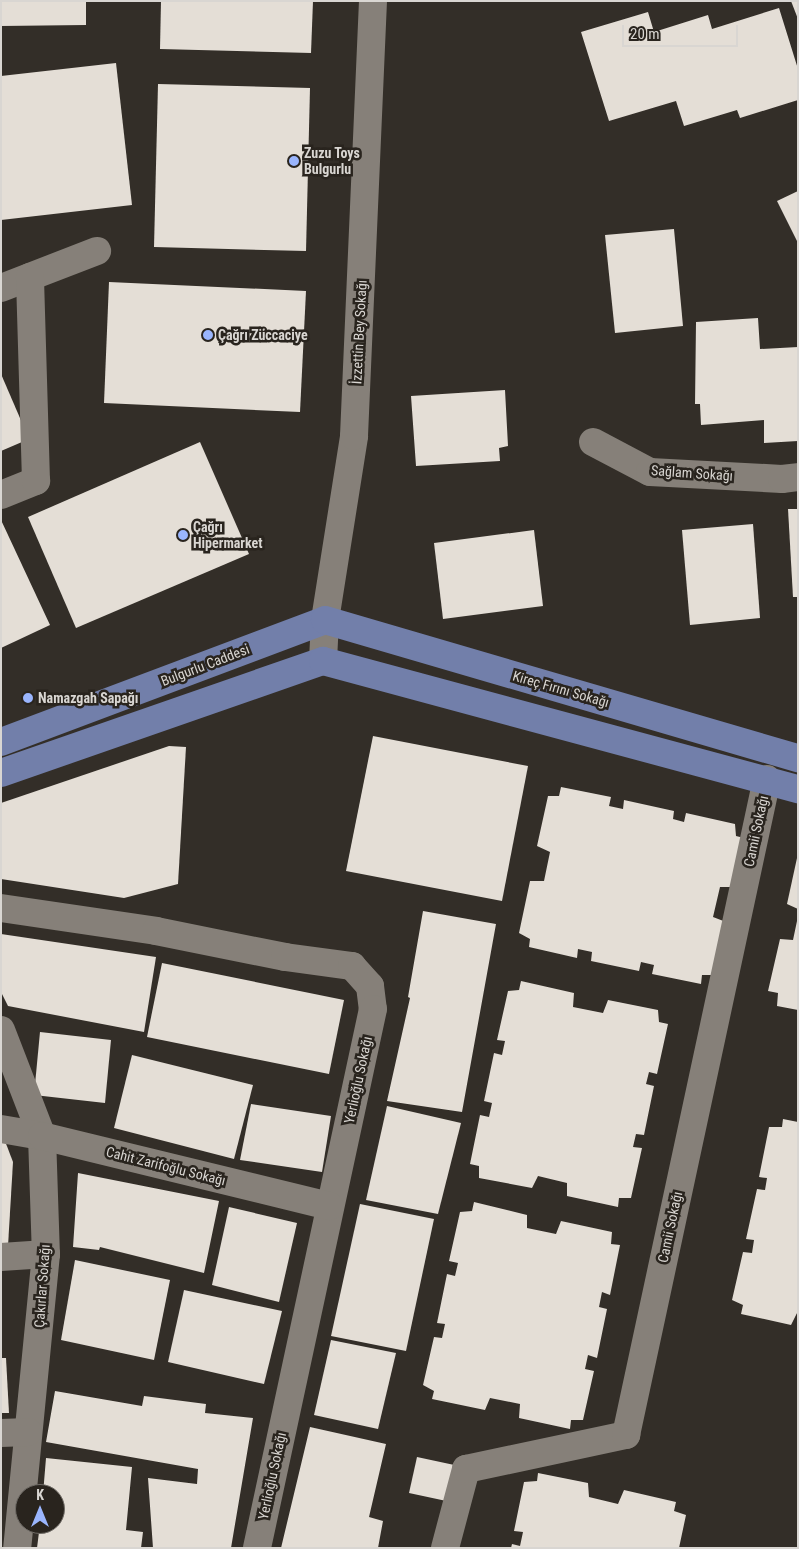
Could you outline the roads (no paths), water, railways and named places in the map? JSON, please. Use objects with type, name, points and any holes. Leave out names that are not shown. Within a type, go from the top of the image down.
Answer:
[{"type":"main road","name":"Bulgurlu Caddesi","points":[[1,742],[325,620]]},
{"type":"main road","name":"Kireç Fırını Sokağı","points":[[325,620],[798,758]]},
{"type":"main road","points":[[1,773],[323,661],[767,779],[798,789]]},
{"type":"street","name":"İzzettin Bey Sokağı","points":[[323,661],[325,620],[354,436],[373,1]]},
{"type":"street","points":[[1,288],[97,251]]},
{"type":"street","points":[[1,495],[36,480],[30,277]]},
{"type":"street","name":"Sağlam Sokağı","points":[[593,442],[650,472],[782,479],[798,477]]},
{"type":"street","name":"Camii Sokağı","points":[[445,1548],[466,1469],[626,1435],[767,779]]},
{"type":"street","name":"Yerlioğlu Sokağı","points":[[1,908],[156,931],[284,957],[352,966],[370,986],[373,1009],[257,1548]]},
{"type":"street","name":"Çakırlar Sokağı","points":[[1,1030],[42,1136],[46,1254],[14,1432],[17,1548]]},
{"type":"street","name":"Cahit Zarifoğlu Sokağı","points":[[1,1129],[42,1136],[330,1206]]},
{"type":"street","points":[[1,1257],[46,1254]]},
{"type":"place","name":"Zuzu Toys Bulgurlu","points":[[294,161]]},
{"type":"place","name":"Çağrı Züccaciye","points":[[208,335]]},
{"type":"place","name":"Çağrı Hipermarket","points":[[183,535]]},
{"type":"place","name":"Namazgah Sapağı","points":[[28,698]]}]
